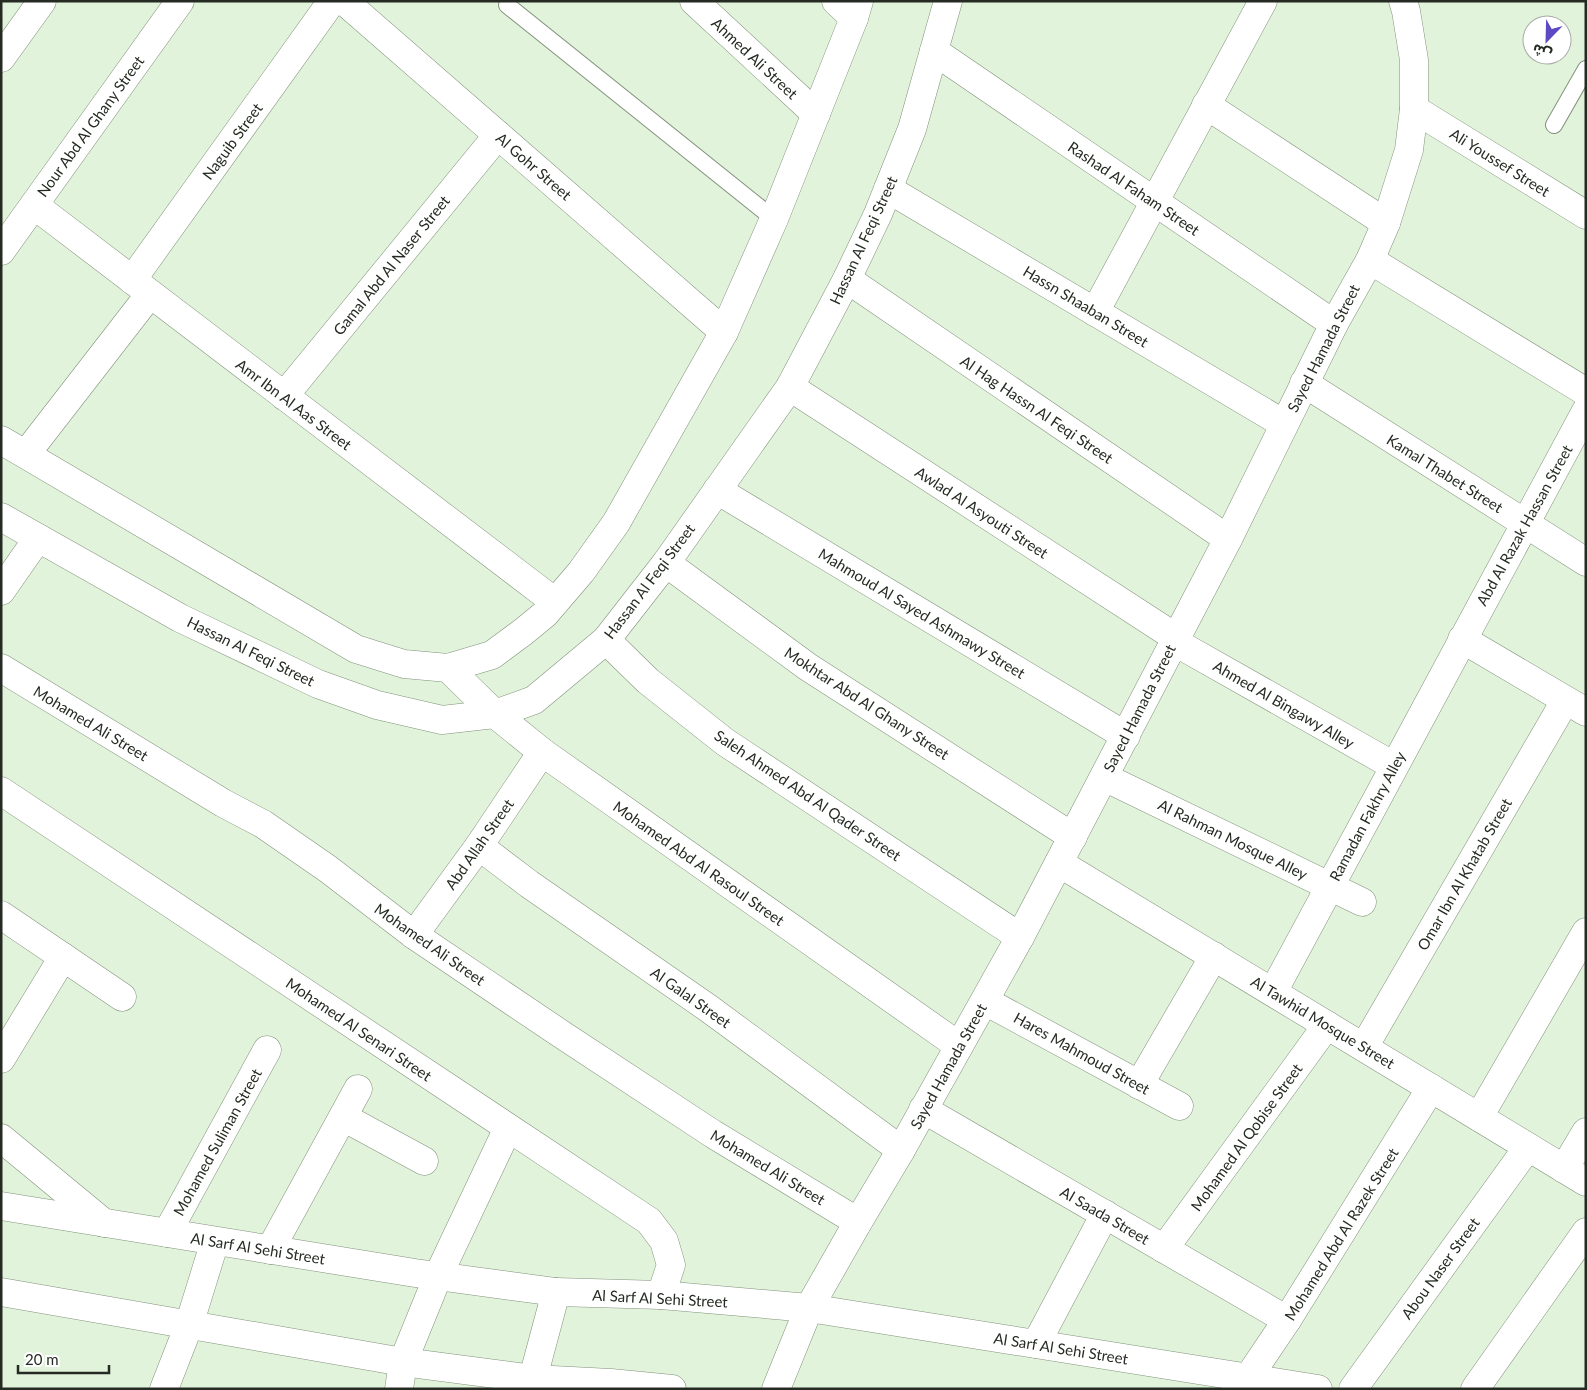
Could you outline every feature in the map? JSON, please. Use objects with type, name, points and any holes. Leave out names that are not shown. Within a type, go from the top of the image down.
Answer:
[{"type":"street","points":[[1,58],[42,1]]},
{"type":"street","name":"Nour Abd Al Ghany Street","points":[[1,251],[180,1]]},
{"type":"street","name":"Naguib Street","points":[[26,454],[141,287],[332,1]]},
{"type":"street","name":"Al Gohr Street","points":[[344,1],[724,332]]},
{"type":"street","name":"Ahmed Ali Street","points":[[694,1],[816,114]]},
{"type":"street","name":"Hassan Al Feqi Street","points":[[1,517],[180,618],[318,684],[377,705],[442,720],[495,714],[534,700],[606,640],[666,563],[790,387],[847,278],[888,189],[912,129],[948,1]]},
{"type":"street","points":[[1095,312],[1262,1]]},
{"type":"street","name":"Sayed Hamada Street","points":[[776,1389],[809,1308],[901,1150],[1020,937],[1228,538],[1334,324],[1370,260],[1386,222],[1409,150],[1414,109],[1414,60],[1403,1]]},
{"type":"street","points":[[1,440],[356,649],[404,664],[448,668],[492,655],[545,614],[580,572],[616,522],[724,332],[774,219],[816,114],[850,7]]},
{"type":"street","name":"Rashad Al Faham Street","points":[[934,51],[1334,324]]},
{"type":"street","points":[[1206,105],[1386,222]]},
{"type":"street","name":"Ali Youssef Street","points":[[1414,109],[1586,215]]},
{"type":"street","name":"Gamal Abd Al Naser Street","points":[[284,396],[498,135]]},
{"type":"street","name":"Hassn Shaaban Street","points":[[888,189],[1284,424]]},
{"type":"street","name":"Amr Ibn Al Aas Street","points":[[34,205],[555,602]]},
{"type":"street","points":[[1370,260],[1586,392]]},
{"type":"street","name":"Al Hag Hassn Al Feqi Street","points":[[847,278],[1228,538]]},
{"type":"street","name":"Kamal Thabet Street","points":[[1304,383],[1586,562]]},
{"type":"street","name":"Awlad Al Asyouti Street","points":[[790,387],[1174,639]]},
{"type":"street","name":"Abd Al Razak Hassan Street","points":[[1462,639],[1586,411]]},
{"type":"street","name":"Mahmoud Al Sayed Ashmawy Street","points":[[717,490],[1126,736]]},
{"type":"street","points":[[1,591],[38,538]]},
{"type":"street","name":"Mokhtar Abd Al Ghany Street","points":[[666,563],[808,667],[1073,837]]},
{"type":"street","name":"Ahmed Al Bingawy Alley","points":[[1174,639],[1394,766]]},
{"type":"street","points":[[1462,639],[1575,706]]},
{"type":"street","name":"Ramadan Fakhry Alley","points":[[1273,992],[1462,639]]},
{"type":"street","name":"Saleh Ahmed Abd Al Qader Street","points":[[606,640],[648,681],[725,742],[1020,937]]},
{"type":"street","name":"Mohamed Ali Street","points":[[1,668],[223,803],[263,824],[328,869],[414,935],[705,1129],[858,1222]]},
{"type":"street","name":"Mohamed Abd Al Rasoul Street","points":[[448,668],[495,714],[542,752],[960,1046]]},
{"type":"street","name":"Omar Ibn Al Khatab Street","points":[[1364,1047],[1575,706]]},
{"type":"street","name":"Abd Allah Street","points":[[414,935],[479,846],[542,752]]},
{"type":"street","name":"Al Rahman Mosque Alley","points":[[1104,778],[1362,902]]},
{"type":"street","name":"Mohamed Al Senari Street","points":[[1,791],[649,1221],[664,1241],[671,1265],[661,1296]]},
{"type":"street","name":"Al Galal Street","points":[[479,846],[529,884],[708,1008],[901,1150]]},
{"type":"street","name":"Al Tawhid Mosque Street","points":[[1059,862],[1575,1175]]},
{"type":"street","points":[[1,915],[122,997]]},
{"type":"street","points":[[1479,1117],[1586,932]]},
{"type":"street","points":[[1139,1085],[1214,956]]},
{"type":"street","points":[[1,1059],[63,957]]},
{"type":"street","name":"Hares Mahmoud Street","points":[[985,1001],[1179,1106]]},
{"type":"street","name":"Mohamed Al Qobise Street","points":[[1164,1249],[1327,1025]]},
{"type":"street","name":"Mohamed Suliman Street","points":[[168,1233],[267,1050]]},
{"type":"street","name":"Mohamed Abd Al Razek Street","points":[[1248,1378],[1287,1320],[1431,1088]]},
{"type":"street","points":[[270,1250],[358,1089]]},
{"type":"street","name":"Al Saada Street","points":[[924,1109],[1287,1320]]},
{"type":"street","points":[[343,1117],[424,1161]]},
{"type":"street","points":[[399,1389],[403,1362],[438,1276],[508,1128]]},
{"type":"street","points":[[1575,1175],[1586,1132]]},
{"type":"street","points":[[1,1138],[105,1223]]},
{"type":"street","name":"Abou Naser Street","points":[[1353,1389],[1528,1147]]},
{"type":"street","name":"Al Sarf Al Sehi Street","points":[[1,1206],[270,1250],[556,1292],[661,1296],[809,1308],[1318,1389]]},
{"type":"street","points":[[1036,1344],[1105,1214]]},
{"type":"street","points":[[1474,1389],[1586,1232]]},
{"type":"street","points":[[164,1389],[190,1326],[215,1241]]},
{"type":"street","points":[[1,1292],[532,1384],[611,1383],[672,1389]]},
{"type":"street","points":[[532,1384],[556,1292]]},
{"type":"lane","points":[[507,5],[774,219]]},
{"type":"lane","points":[[1554,125],[1586,69]]}]
